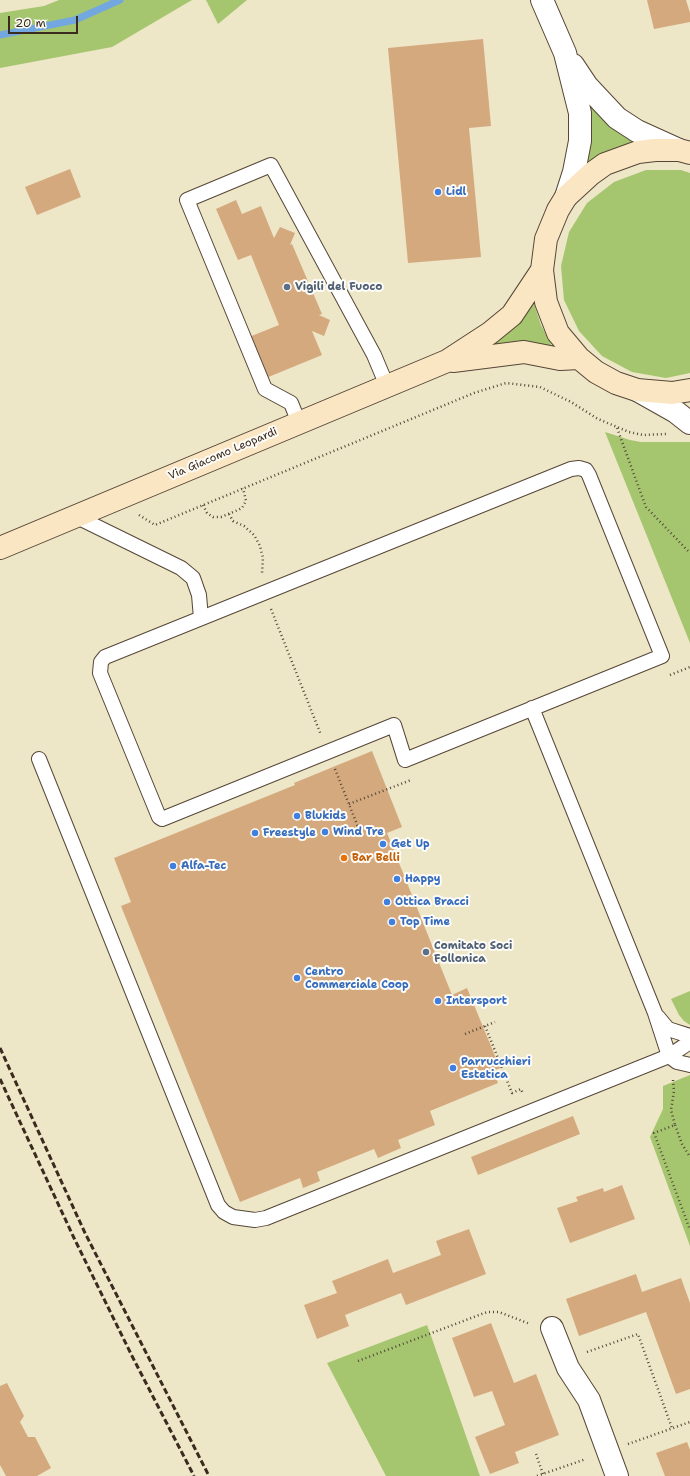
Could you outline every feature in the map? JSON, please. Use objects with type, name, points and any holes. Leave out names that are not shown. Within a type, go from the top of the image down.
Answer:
[{"type":"main road","name":"Via Giacomo Leopardi","points":[[684,152],[655,150],[621,157],[591,174],[566,197],[558,210],[546,239],[542,270],[545,297],[551,318],[558,333],[579,358],[596,372],[616,383],[637,390],[672,393],[690,390]]},
{"type":"main road","name":"Via Giacomo Leopardi","points":[[0,548],[447,361],[490,333],[512,315],[542,270]]},
{"type":"main road","name":"Via Giacomo Leopardi","points":[[447,361],[524,352],[560,359],[579,358]]},
{"type":"street","points":[[542,0],[565,53],[577,99],[581,126],[580,141],[574,172],[566,197]]},
{"type":"street","points":[[565,53],[587,86],[617,118],[637,131],[684,152]]},
{"type":"street","points":[[637,390],[676,412],[690,423]]},
{"type":"street","points":[[552,1328],[568,1368],[589,1400],[617,1476]]},
{"type":"lane","points":[[299,423],[291,403],[265,389],[187,200],[271,165],[374,355],[387,386]]},
{"type":"lane","points":[[579,468],[586,470],[662,656],[405,760],[394,725],[162,819],[159,817],[100,673],[101,662],[105,657],[264,593],[571,469],[579,468]]},
{"type":"lane","points":[[75,516],[181,568],[194,578],[199,595],[200,618]]},
{"type":"lane","points":[[532,708],[655,1013],[669,1056],[677,1062],[690,1064]]},
{"type":"lane","points":[[39,759],[218,1205],[224,1212],[233,1217],[254,1220],[266,1218],[669,1056],[690,1042]]},
{"type":"lane","points":[[655,1013],[668,1029],[690,1036]]},
{"type":"path","points":[[115,500],[155,525],[474,393],[506,383],[540,387],[555,393],[617,428],[642,435],[669,434]]},
{"type":"path","points":[[617,428],[646,506],[690,553]]},
{"type":"path","points":[[203,505],[207,513],[213,518],[229,514],[242,508],[244,505],[246,496],[243,488]]},
{"type":"path","points":[[229,514],[233,521],[244,526],[254,535],[260,546],[263,558],[260,580],[264,593],[328,752]]},
{"type":"path","points":[[334,767],[360,832]]},
{"type":"path","points":[[349,804],[387,789]]},
{"type":"path","points":[[465,1034],[495,1022]]},
{"type":"path","points":[[485,1026],[512,1092],[521,1089]]},
{"type":"path","points":[[674,1084],[671,1110],[682,1144],[690,1157]]},
{"type":"path","points":[[675,1125],[654,1133],[690,1230]]},
{"type":"path","points":[[358,1361],[487,1312],[499,1312],[524,1323],[552,1328]]},
{"type":"path","points":[[580,1355],[638,1334],[672,1428]]},
{"type":"path","points":[[536,1454],[543,1474]]},
{"type":"green space","points":[[59,0],[192,0],[112,47],[0,68],[0,13],[44,6]]},
{"type":"green space","points":[[206,0],[247,0],[218,24]]},
{"type":"green space","points":[[582,95],[600,117],[618,132],[640,143],[587,165]]},
{"type":"green space","points":[[646,170],[681,170],[690,173],[690,373],[666,378],[632,372],[602,356],[579,331],[564,300],[561,266],[569,232],[587,203],[614,182]]},
{"type":"green space","points":[[533,301],[541,325],[552,346],[518,344],[482,350],[499,341],[516,326]]},
{"type":"green space","points":[[605,432],[641,442],[690,442],[690,643]]},
{"type":"green space","points":[[690,991],[690,1025],[679,1015],[671,999]]},
{"type":"green space","points":[[690,1075],[690,1246],[650,1137],[663,1109],[663,1086]]},
{"type":"green space","points":[[427,1325],[480,1476],[386,1476],[327,1363]]},
{"type":"building","points":[[647,0],[686,0],[690,13],[690,22],[654,29]]},
{"type":"building","name":"Lidl","points":[[483,39],[491,126],[469,128],[481,257],[408,263],[388,48]]},
{"type":"building","points":[[70,169],[81,197],[37,215],[25,187]]},
{"type":"building","name":"Vigili del Fuoco","points":[[236,200],[242,214],[261,206],[274,238],[280,227],[295,233],[290,245],[292,244],[322,314],[319,315],[330,320],[324,336],[312,331],[322,355],[266,378],[249,337],[279,325],[251,255],[238,260],[216,209]]},
{"type":"building","name":"Centro Commerciale Coop","points":[[372,751],[402,827],[387,833],[452,995],[467,988],[500,1068],[493,1071],[498,1083],[430,1111],[435,1125],[398,1140],[401,1148],[378,1158],[374,1149],[317,1172],[320,1181],[303,1188],[300,1178],[240,1202],[121,906],[131,902],[114,858],[295,785],[294,783]]},
{"type":"building","points":[[573,1116],[580,1134],[478,1175],[471,1157]]},
{"type":"building","points":[[622,1185],[635,1219],[570,1243],[557,1208],[578,1201],[576,1197],[603,1188],[604,1192]]},
{"type":"building","points":[[469,1229],[486,1274],[406,1305],[401,1293],[345,1315],[349,1326],[317,1339],[304,1305],[337,1293],[332,1281],[388,1259],[393,1273],[441,1255],[436,1241]]},
{"type":"building","points":[[636,1274],[642,1292],[681,1278],[690,1303],[690,1389],[676,1394],[646,1312],[579,1336],[566,1299]]},
{"type":"building","points":[[491,1323],[514,1383],[536,1374],[559,1435],[515,1452],[519,1463],[490,1474],[475,1437],[505,1425],[492,1391],[474,1397],[452,1338]]},
{"type":"building","points":[[7,1383],[24,1416],[20,1422],[28,1437],[35,1437],[51,1468],[37,1476],[6,1476],[0,1465],[0,1386]]},
{"type":"building","points":[[687,1442],[690,1450],[690,1476],[665,1476],[656,1453]]},
{"type":"waterway","points":[[0,35],[75,20],[120,0]]},
{"type":"railway","points":[[0,1048],[85,1233],[209,1476]]},
{"type":"railway","points":[[0,1079],[74,1238],[132,1356],[194,1476]]},
{"type":"place","name":"Lidl","points":[[438,192]]},
{"type":"place","name":"Vigili del Fuoco","points":[[287,287]]},
{"type":"place","name":"Blukids","points":[[297,816]]},
{"type":"place","name":"Wind Tre","points":[[325,832]]},
{"type":"place","name":"Freestyle","points":[[255,833]]},
{"type":"place","name":"Get Up","points":[[383,844]]},
{"type":"place","name":"Bar Belli","points":[[344,858]]},
{"type":"place","name":"Alfa-Tec","points":[[173,866]]},
{"type":"place","name":"Happy","points":[[397,879]]},
{"type":"place","name":"Ottica Bracci","points":[[387,902]]},
{"type":"place","name":"Top Time","points":[[392,922]]},
{"type":"place","name":"Comitato Soci Follonica","points":[[426,952]]},
{"type":"place","name":"Centro Commerciale Coop","points":[[297,978]]},
{"type":"place","name":"Intersport","points":[[438,1001]]},
{"type":"place","name":"Parrucchieri Estetica","points":[[453,1068]]}]
